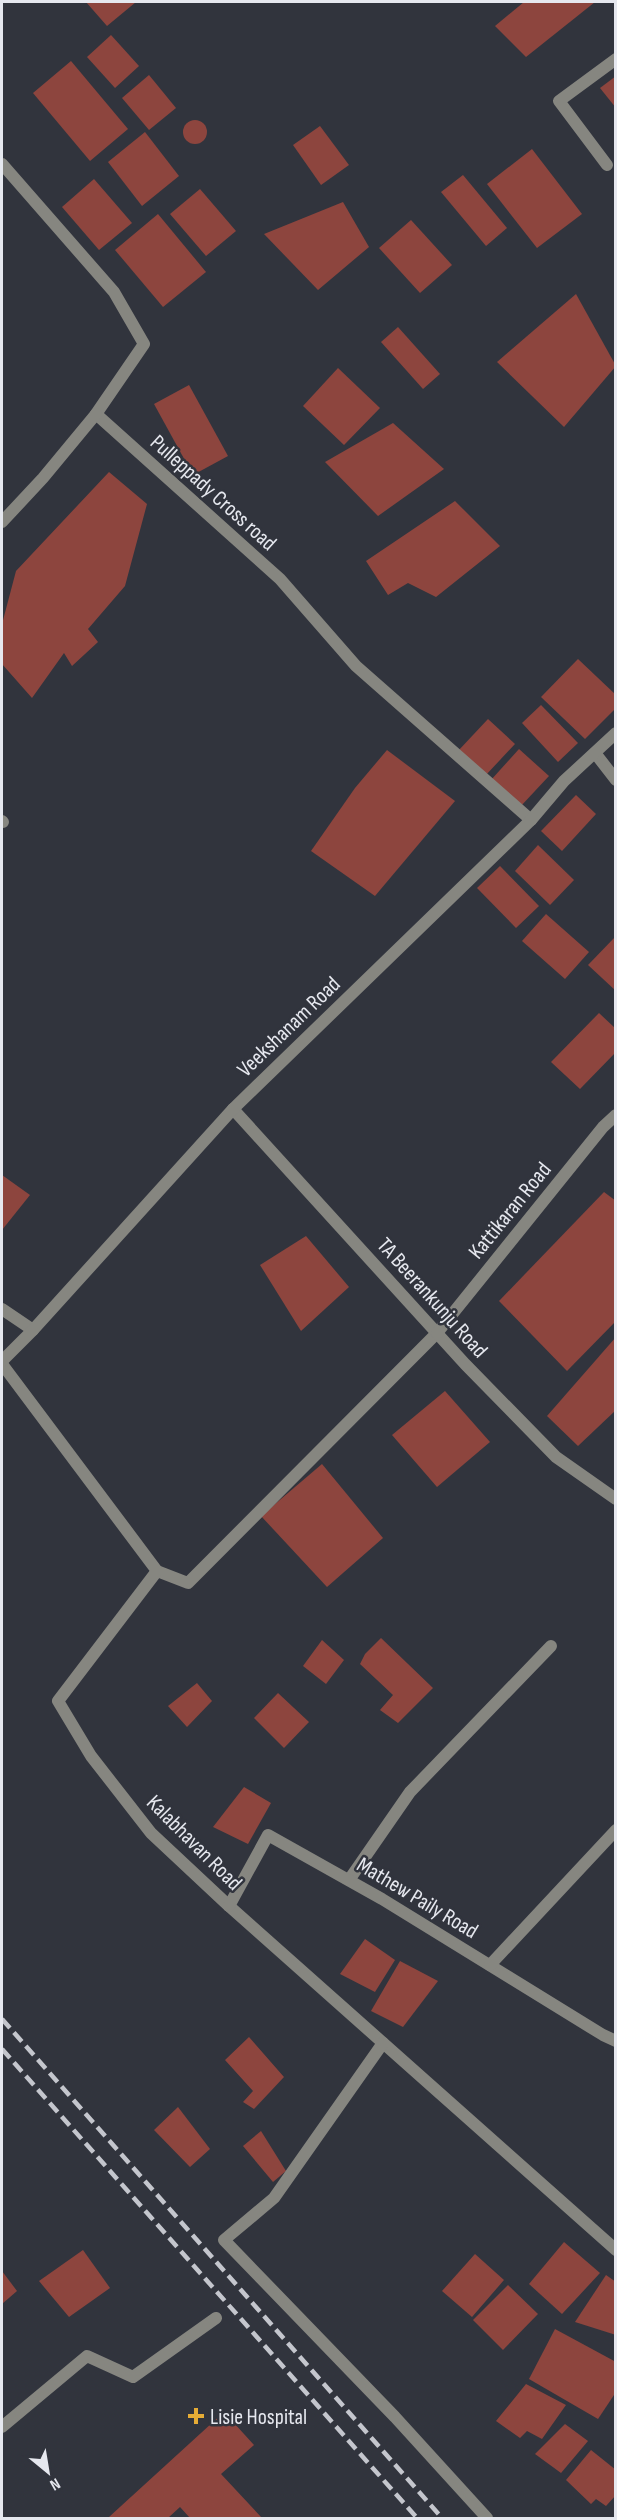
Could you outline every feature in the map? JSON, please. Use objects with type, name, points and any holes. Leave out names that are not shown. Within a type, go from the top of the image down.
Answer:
[{"type":"street","points":[[607,165],[559,101],[615,59]]},
{"type":"street","points":[[2,164],[114,292],[144,344],[96,414],[43,478],[2,522]]},
{"type":"street","name":"Pulleppady Cross road","points":[[96,414],[280,579],[356,666],[531,820]]},
{"type":"street","name":"Veekshanam Road","points":[[2,1363],[234,1109],[531,820],[564,781],[615,733]]},
{"type":"street","points":[[595,753],[615,780]]},
{"type":"street","name":"TA Beerankunju Road","points":[[234,1109],[437,1332],[556,1457],[615,1499]]},
{"type":"street","name":"Kattikaran Road","points":[[157,1571],[188,1583],[437,1332],[615,1114]]},
{"type":"street","points":[[2,1308],[33,1330]]},
{"type":"street","points":[[2,1363],[157,1571]]},
{"type":"street","name":"Kalabhavan Road","points":[[157,1571],[58,1701],[91,1756],[151,1833],[229,1906],[615,2250]]},
{"type":"street","points":[[349,1880],[410,1792],[551,1647]]},
{"type":"street","points":[[490,1965],[615,1830]]},
{"type":"street","name":"Mathew Paily Road","points":[[229,1906],[268,1834],[349,1880],[615,2041]]},
{"type":"street","points":[[383,2043],[274,2198],[224,2240],[395,2417],[487,2518]]},
{"type":"street","points":[[2,2427],[87,2356],[133,2377],[216,2318]]},
{"type":"building","points":[[86,2],[136,2],[107,26]]},
{"type":"building","points":[[524,2],[595,2],[526,57],[495,26]]},
{"type":"building","points":[[111,35],[139,66],[115,88],[87,57]]},
{"type":"building","points":[[71,61],[128,129],[90,161],[33,93]]},
{"type":"building","points":[[149,75],[176,108],[149,130],[122,98]]},
{"type":"building","points":[[616,76],[616,108],[600,88]]},
{"type":"building","points":[[195,120],[200,121],[206,127],[206,137],[200,143],[195,144],[190,143],[184,137],[183,132],[184,127],[190,121]]},
{"type":"building","points":[[320,126],[349,165],[321,185],[293,145]]},
{"type":"building","points":[[145,132],[179,176],[142,206],[108,162]]},
{"type":"building","points":[[532,149],[582,214],[537,248],[487,184]]},
{"type":"building","points":[[463,175],[507,228],[486,246],[441,192]]},
{"type":"building","points":[[94,179],[132,223],[99,250],[62,207]]},
{"type":"building","points":[[200,189],[236,231],[206,256],[170,214]]},
{"type":"building","points":[[343,202],[369,247],[318,290],[264,234]]},
{"type":"building","points":[[158,214],[206,272],[163,307],[115,250]]},
{"type":"building","points":[[411,220],[452,265],[420,293],[379,248]]},
{"type":"building","points":[[576,294],[616,366],[564,427],[497,362]]},
{"type":"building","points":[[398,327],[440,374],[423,389],[381,342]]},
{"type":"building","points":[[338,368],[380,408],[344,445],[303,406]]},
{"type":"building","points":[[189,385],[228,456],[193,475],[154,404]]},
{"type":"building","points":[[393,423],[444,469],[378,516],[325,462]]},
{"type":"building","points":[[109,472],[147,504],[125,586],[88,629],[98,642],[72,666],[64,653],[32,698],[2,664],[2,624],[16,571]]},
{"type":"building","points":[[455,501],[500,546],[436,597],[408,583],[388,595],[366,561]]},
{"type":"building","points":[[578,659],[616,695],[616,708],[585,739],[541,697]]},
{"type":"building","points":[[541,705],[578,743],[558,762],[522,723]]},
{"type":"building","points":[[488,719],[515,744],[485,776],[458,751]]},
{"type":"building","points":[[519,749],[549,776],[520,807],[491,780]]},
{"type":"building","points":[[387,750],[455,801],[375,896],[311,851],[355,788]]},
{"type":"building","points":[[576,795],[596,814],[562,851],[541,831]]},
{"type":"building","points":[[538,845],[574,880],[550,905],[515,871]]},
{"type":"building","points":[[500,866],[539,906],[516,928],[477,888]]},
{"type":"building","points":[[546,914],[589,952],[565,979],[522,941]]},
{"type":"building","points":[[616,936],[616,991],[588,965]]},
{"type":"building","points":[[599,1013],[616,1029],[616,1052],[580,1089],[551,1062]]},
{"type":"building","points":[[2,1175],[30,1195],[2,1230]]},
{"type":"building","points":[[604,1192],[616,1201],[616,1321],[567,1371],[499,1301]]},
{"type":"building","points":[[306,1236],[349,1287],[301,1331],[260,1265]]},
{"type":"building","points":[[616,1337],[616,1410],[578,1446],[547,1416]]},
{"type":"building","points":[[445,1391],[490,1442],[437,1487],[392,1435]]},
{"type":"building","points":[[322,1464],[383,1538],[327,1587],[261,1516]]},
{"type":"building","points":[[381,1638],[433,1688],[398,1723],[380,1710],[393,1695],[360,1664],[365,1654]]},
{"type":"building","points":[[322,1640],[344,1660],[326,1684],[303,1666]]},
{"type":"building","points":[[197,1683],[212,1701],[187,1727],[168,1706]]},
{"type":"building","points":[[278,1693],[309,1722],[284,1748],[254,1718]]},
{"type":"building","points":[[244,1787],[271,1803],[248,1844],[213,1827]]},
{"type":"building","points":[[365,1939],[395,1960],[375,1992],[340,1974]]},
{"type":"building","points":[[400,1961],[438,1981],[403,2027],[371,2011]]},
{"type":"building","points":[[249,2037],[284,2077],[254,2109],[243,2102],[253,2091],[225,2060]]},
{"type":"building","points":[[178,2107],[210,2149],[190,2167],[154,2130]]},
{"type":"building","points":[[261,2131],[286,2171],[273,2182],[243,2146]]},
{"type":"building","points":[[564,2242],[600,2273],[562,2314],[529,2284]]},
{"type":"building","points":[[83,2250],[110,2288],[69,2317],[39,2281]]},
{"type":"building","points":[[475,2254],[504,2280],[472,2317],[442,2291]]},
{"type":"building","points":[[2,2271],[17,2291],[2,2304]]},
{"type":"building","points":[[606,2275],[616,2282],[616,2335],[575,2322]]},
{"type":"building","points":[[508,2285],[538,2314],[503,2350],[473,2320]]},
{"type":"building","points":[[555,2329],[616,2362],[616,2392],[598,2419],[529,2379]]},
{"type":"building","points":[[526,2384],[566,2405],[542,2439],[527,2431],[520,2438],[496,2421]]},
{"type":"building","points":[[224,2412],[254,2445],[221,2474],[262,2518],[190,2518],[180,2507],[168,2518],[109,2517]]},
{"type":"building","points":[[565,2424],[588,2441],[561,2473],[535,2454]]},
{"type":"building","points":[[591,2450],[616,2470],[616,2495],[606,2506],[596,2499],[591,2504],[566,2480]]},
{"type":"railway","points":[[2,2019],[442,2518]]},
{"type":"railway","points":[[2,2049],[417,2518]]},
{"type":"place","name":"Lisie Hospital","points":[[196,2416]]}]
